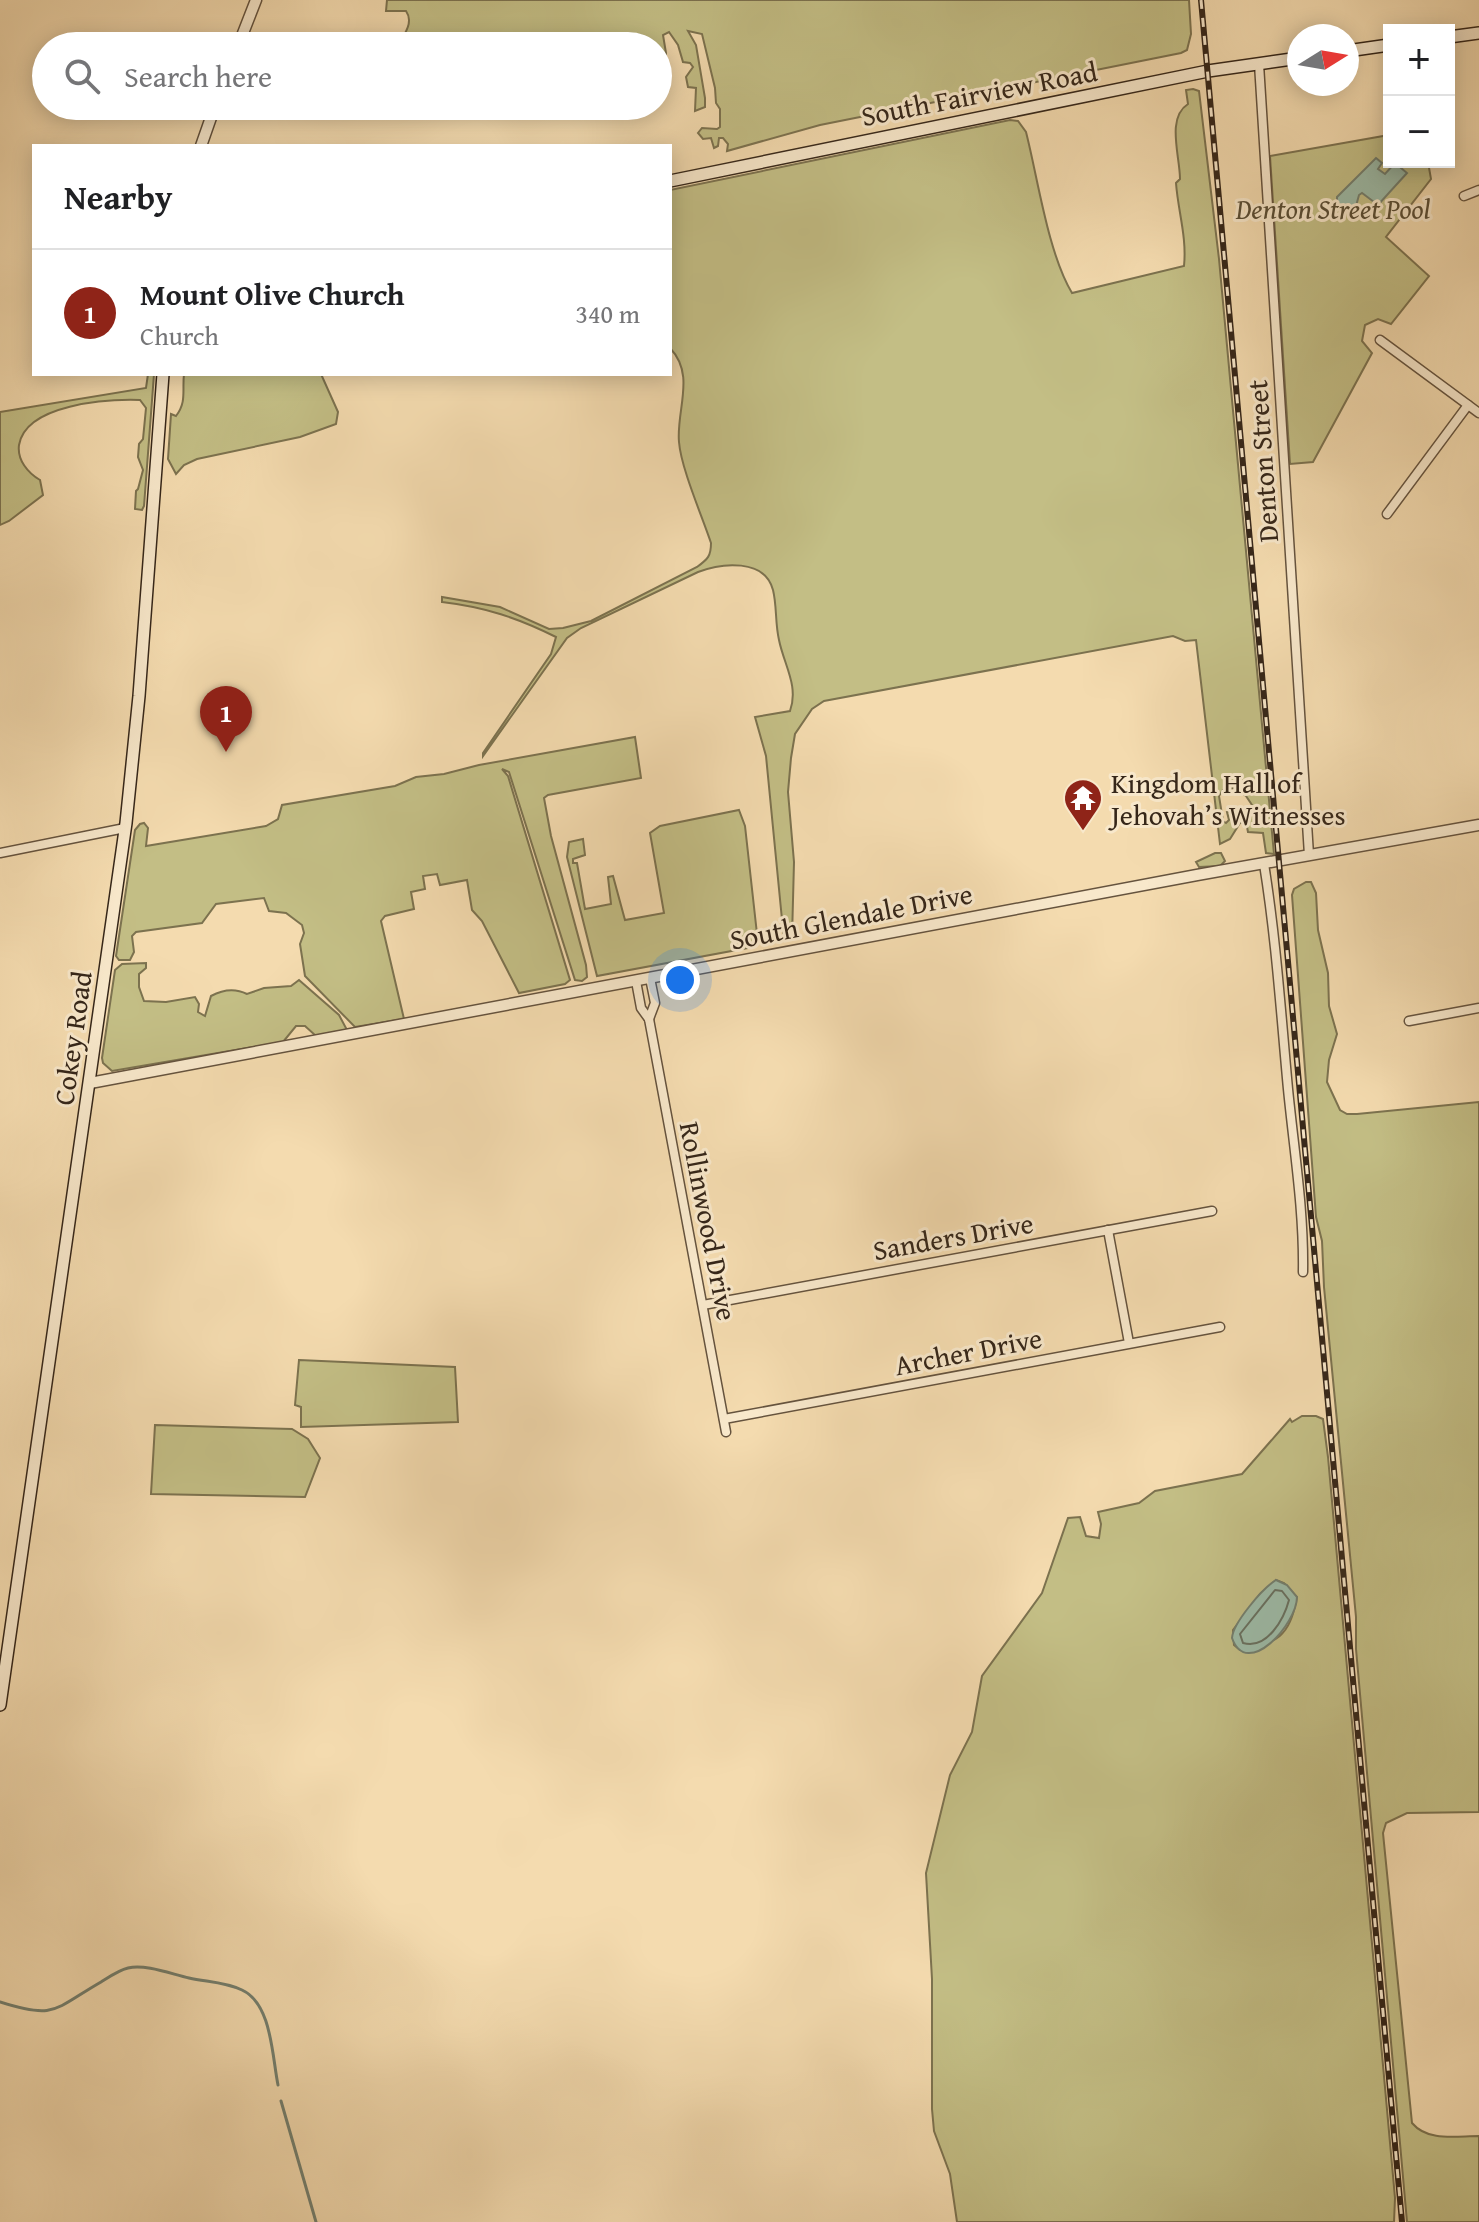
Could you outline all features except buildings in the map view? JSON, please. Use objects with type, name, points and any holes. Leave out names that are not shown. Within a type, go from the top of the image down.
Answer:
[{"type":"main road","points":[[1455,36],[1479,33]]},
{"type":"main road","points":[[1359,49],[1383,46]]},
{"type":"main road","name":"South Fairview Road","points":[[672,181],[1162,80],[1287,60]]},
{"type":"main road","name":"Cokey Road","points":[[0,1705],[125,828],[139,696],[163,376]]},
{"type":"street","points":[[243,32],[256,0]]},
{"type":"street","name":"Denton Street","points":[[1259,64],[1309,855]]},
{"type":"street","points":[[202,144],[210,120]]},
{"type":"street","points":[[1464,196],[1479,190]]},
{"type":"street","points":[[1380,340],[1479,413]]},
{"type":"street","points":[[1387,514],[1468,405]]},
{"type":"street","name":"South Glendale Drive","points":[[90,1083],[1479,825]]},
{"type":"street","points":[[0,853],[125,828]]},
{"type":"street","points":[[1264,864],[1303,1227],[1303,1272]]},
{"type":"street","name":"Rollinwood Drive","points":[[649,1019],[655,1003],[650,978]]},
{"type":"street","name":"Rollinwood Drive","points":[[636,981],[641,1008],[649,1019],[726,1432]]},
{"type":"street","points":[[1409,1021],[1479,1008]]},
{"type":"street","name":"Sanders Drive","points":[[703,1305],[1212,1211]]},
{"type":"street","points":[[1108,1230],[1129,1343]]},
{"type":"street","name":"Archer Drive","points":[[724,1419],[1220,1327]]},
{"type":"green space","points":[[387,0],[1189,0],[1191,34],[1187,50],[1181,53],[820,125],[727,151],[728,144],[723,138],[719,138],[718,146],[714,148],[711,138],[703,139],[698,133],[702,128],[720,127],[720,109],[716,103],[702,34],[688,31],[696,45],[705,98],[705,107],[695,111],[696,88],[688,87],[686,77],[693,67],[683,62],[672,32],[406,32],[409,23],[406,11],[386,11]]},
{"type":"green space","points":[[1186,90],[1199,91],[1219,259],[1274,854],[1266,853],[1263,833],[1248,832],[1246,822],[1240,823],[1230,839],[1220,844],[1196,640],[1185,641],[1173,636],[824,701],[812,709],[795,734],[791,758],[788,792],[794,862],[792,938],[784,940],[766,756],[755,717],[790,711],[792,684],[779,640],[773,590],[761,572],[741,566],[730,565],[698,572],[581,628],[567,638],[483,756],[551,654],[556,637],[501,614],[442,602],[442,597],[500,607],[549,629],[563,628],[591,621],[697,567],[709,554],[711,543],[679,442],[683,381],[678,358],[672,350],[672,190],[1010,120],[1018,121],[1026,132],[1056,258],[1072,293],[1184,266],[1176,183],[1180,179],[1176,128],[1181,110],[1188,104]],"holes":[[[1234,788],[1246,796],[1252,805],[1227,812],[1229,820],[1226,823],[1223,821],[1219,796],[1223,790]]]},
{"type":"green space","name":"Denton Street Pool","points":[[1383,136],[1383,168],[1429,168],[1431,179],[1386,237],[1429,276],[1391,324],[1378,319],[1365,325],[1362,341],[1372,353],[1313,462],[1290,464],[1270,156]]},
{"type":"green space","points":[[148,376],[154,376],[142,510],[135,509],[136,491],[143,470],[138,457],[146,408],[140,400],[89,403],[52,412],[25,431],[19,445],[20,456],[28,470],[40,480],[43,495],[0,525],[0,412],[146,388]]},
{"type":"green space","points":[[184,376],[322,376],[338,412],[336,424],[300,437],[197,459],[184,465],[176,474],[168,459],[171,414],[176,416],[183,396]]},
{"type":"green space","points":[[635,737],[641,778],[544,798],[551,836],[586,965],[587,977],[582,981],[575,980],[509,772],[502,769],[508,776],[570,980],[565,984],[519,993],[482,921],[472,910],[467,880],[440,885],[437,874],[423,876],[425,889],[411,892],[414,909],[385,916],[381,921],[404,1019],[355,1027],[305,976],[300,944],[304,933],[302,925],[286,913],[269,911],[264,898],[216,904],[202,923],[136,932],[132,936],[134,952],[130,960],[119,960],[116,956],[135,830],[140,824],[144,823],[148,828],[146,846],[266,826],[278,819],[282,805],[395,786],[416,777]]},
{"type":"green space","points":[[739,810],[745,826],[758,943],[753,947],[597,976],[567,857],[569,842],[583,839],[585,855],[573,859],[573,863],[577,863],[585,909],[611,904],[608,877],[613,876],[625,920],[664,913],[650,833],[660,826]]},
{"type":"green space","points":[[1221,853],[1225,861],[1220,866],[1199,867],[1196,862]]},
{"type":"green space","points":[[1311,882],[1316,893],[1318,930],[1328,973],[1329,1006],[1337,1034],[1329,1060],[1327,1082],[1340,1110],[1357,1114],[1479,1102],[1479,1812],[1407,1813],[1386,1823],[1383,1833],[1412,2123],[1434,2135],[1479,2136],[1479,2222],[1407,2222],[1322,1241],[1316,1217],[1292,895],[1294,889]]},
{"type":"green space","points":[[146,963],[146,968],[139,974],[144,1001],[166,1002],[195,997],[199,1004],[198,1012],[205,1016],[211,996],[216,994],[234,990],[247,994],[264,988],[291,986],[299,980],[339,1015],[347,1030],[316,1036],[305,1026],[296,1026],[283,1042],[112,1071],[102,1058],[115,970],[122,964]]},
{"type":"green space","points":[[299,1360],[455,1367],[458,1422],[301,1427],[301,1407],[295,1405]]},
{"type":"green space","points":[[1302,1416],[1323,1419],[1328,1457],[1395,2198],[1394,2222],[957,2222],[950,2174],[934,2131],[932,2109],[932,1979],[926,1873],[950,1775],[972,1732],[982,1676],[1042,1593],[1068,1518],[1080,1517],[1086,1536],[1099,1538],[1101,1524],[1098,1512],[1139,1503],[1155,1491],[1242,1474],[1290,1419],[1292,1422]],"holes":[[[1276,1580],[1284,1583],[1297,1597],[1285,1630],[1273,1641],[1240,1650],[1234,1645],[1233,1630],[1260,1594]]]},
{"type":"green space","points":[[155,1425],[292,1429],[308,1439],[320,1458],[305,1497],[151,1494]]},
{"type":"water","points":[[1376,158],[1382,163],[1378,169],[1385,174],[1390,168],[1401,168],[1407,173],[1378,205],[1362,193],[1356,206],[1348,211],[1339,206],[1337,197]]},
{"type":"water","points":[[1276,1580],[1287,1585],[1297,1597],[1289,1621],[1259,1651],[1248,1653],[1239,1649],[1232,1638],[1237,1624],[1256,1598]]},
{"type":"waterway","points":[[0,2002],[33,2010],[54,2009],[118,1972],[135,1967],[229,1985],[252,1997],[265,2019],[278,2085]]},
{"type":"waterway","points":[[281,2101],[316,2222]]},
{"type":"railway","points":[[1201,0],[1402,2222]]},
{"type":"place","name":"Mount Olive Church","points":[[226,752]]},
{"type":"place","name":"Kingdom Hall of Jehovah’s Witnesses","points":[[1083,832]]}]
